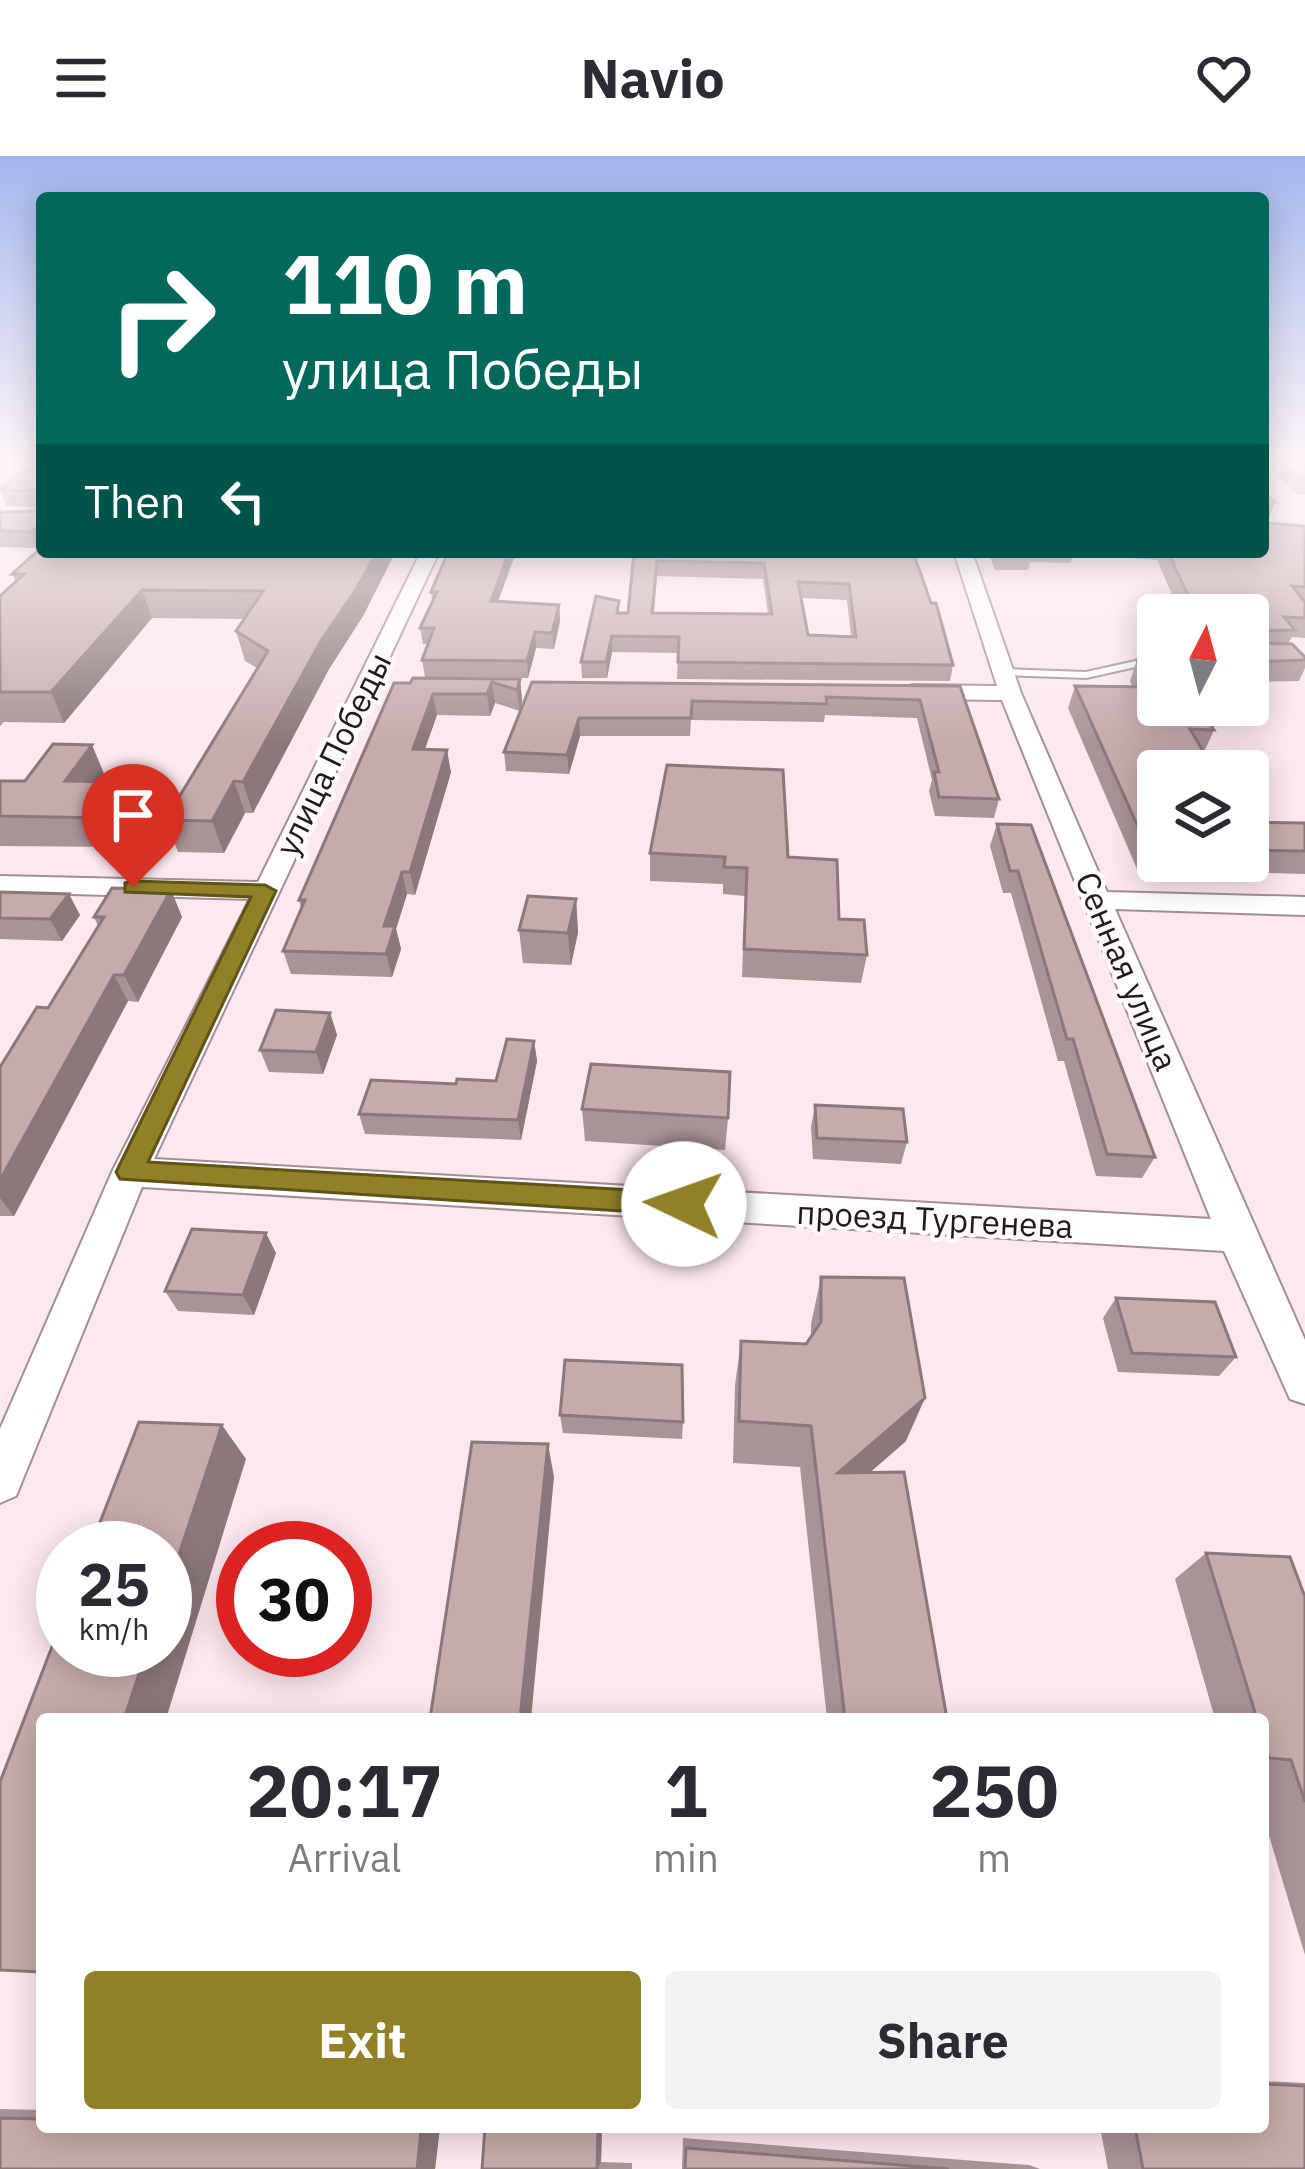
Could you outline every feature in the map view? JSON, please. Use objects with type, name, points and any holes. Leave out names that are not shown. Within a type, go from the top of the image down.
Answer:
[{"type":"street","name":"улица Победы","points":[[0,1481],[130,1172],[265,891],[380,687],[428,558]]},
{"type":"street","name":"Сенная улица","points":[[965,558],[1006,682],[1237,1237],[1305,1385]]},
{"type":"street","points":[[891,692],[1006,682]]},
{"type":"street","points":[[0,884],[265,891]]},
{"type":"street","points":[[1098,900],[1305,906]]},
{"type":"street","name":"проезд Тургенева","points":[[130,1172],[1237,1237]]},
{"type":"lane","points":[[1006,682],[1087,675],[1137,664]]},
{"type":"building","points":[[32,556],[374,558],[322,639],[243,782],[234,781],[212,821],[165,820],[268,651],[236,631],[263,591],[142,590],[51,692],[0,692],[0,596],[24,574],[12,574]]},
{"type":"building","points":[[1305,556],[1305,587],[1292,586],[1305,602],[1305,618],[1284,617],[1295,630],[1269,631],[1269,594],[1187,594],[1171,558]]},
{"type":"building","points":[[445,558],[507,558],[491,601],[559,605],[552,633],[535,632],[527,661],[422,660],[434,628],[420,628],[437,592],[431,592]]},
{"type":"building","points":[[633,558],[915,558],[931,603],[936,603],[953,665],[678,662],[679,637],[612,636],[606,662],[581,662],[596,596],[619,601],[617,613],[628,613]],"holes":[[[657,561],[764,563],[772,614],[652,613]],[[798,582],[849,584],[856,637],[808,635]]]},
{"type":"building","points":[[1269,643],[1292,644],[1305,660],[1269,661]]},
{"type":"building","points":[[413,678],[520,679],[517,690],[492,682],[487,694],[433,694],[413,749],[447,750],[410,872],[402,872],[384,926],[395,926],[386,954],[283,951],[305,900],[299,900],[394,683],[410,683]]},
{"type":"building","points":[[532,682],[960,686],[999,799],[939,797],[934,772],[939,772],[920,700],[692,701],[691,718],[579,718],[567,755],[504,752]]},
{"type":"building","points":[[1075,686],[1137,687],[1137,726],[1211,726],[1214,730],[1190,729],[1202,750],[1137,750],[1137,825]]},
{"type":"building","points":[[53,744],[92,745],[65,781],[132,782],[107,818],[0,816],[0,781],[25,781]]},
{"type":"building","points":[[667,765],[783,770],[788,857],[837,860],[839,919],[864,920],[867,955],[744,949],[747,868],[724,867],[725,857],[650,853]]},
{"type":"building","points":[[1269,822],[1305,823],[1305,851],[1269,850]]},
{"type":"building","points":[[997,824],[1031,825],[1155,1157],[1107,1154],[1073,1039],[1067,1039],[1018,871],[1010,871]]},
{"type":"building","points":[[112,888],[171,890],[124,975],[114,975],[0,1180],[0,1067],[37,1007],[48,1008],[104,917],[94,917]]},
{"type":"building","points":[[0,892],[69,894],[50,919],[0,918]]},
{"type":"building","points":[[528,896],[576,899],[568,933],[519,930]]},
{"type":"building","points":[[276,1010],[330,1013],[316,1052],[260,1050]]},
{"type":"building","points":[[507,1039],[534,1041],[518,1120],[359,1114],[371,1080],[496,1081]]},
{"type":"building","points":[[591,1064],[730,1072],[728,1118],[582,1109]]},
{"type":"building","points":[[815,1105],[903,1109],[907,1142],[817,1138]]},
{"type":"building","points":[[192,1229],[266,1233],[243,1295],[165,1291]]},
{"type":"building","points":[[821,1277],[904,1278],[925,1398],[838,1473],[904,1472],[946,1713],[844,1713],[811,1426],[739,1421],[741,1341],[806,1344],[821,1322]]},
{"type":"building","points":[[1116,1298],[1215,1302],[1236,1357],[1132,1353]]},
{"type":"building","points":[[565,1360],[682,1365],[683,1422],[560,1415]]},
{"type":"building","points":[[139,1422],[222,1425],[190,1521],[100,1521]]},
{"type":"building","points":[[472,1442],[548,1444],[521,1713],[431,1713]]},
{"type":"building","points":[[1206,1553],[1290,1557],[1305,1597],[1305,1802],[1291,1760],[1269,1758],[1269,1713],[1255,1713]]},
{"type":"building","points":[[40,1677],[138,1677],[126,1713],[36,1713],[36,1972],[0,1970],[0,1782]]},
{"type":"building","points":[[1269,2084],[1305,2086],[1305,2169],[1143,2169],[1136,2133],[1269,2133]]},
{"type":"building","points":[[0,2118],[36,2119],[36,2133],[421,2133],[417,2169],[0,2169]]},
{"type":"building","points":[[485,2133],[598,2133],[597,2169],[482,2169]]},
{"type":"building","points":[[686,2148],[949,2169],[685,2169]]},
{"type":"route","points":[[133,887],[265,891],[130,1172],[684,1204]]}]
